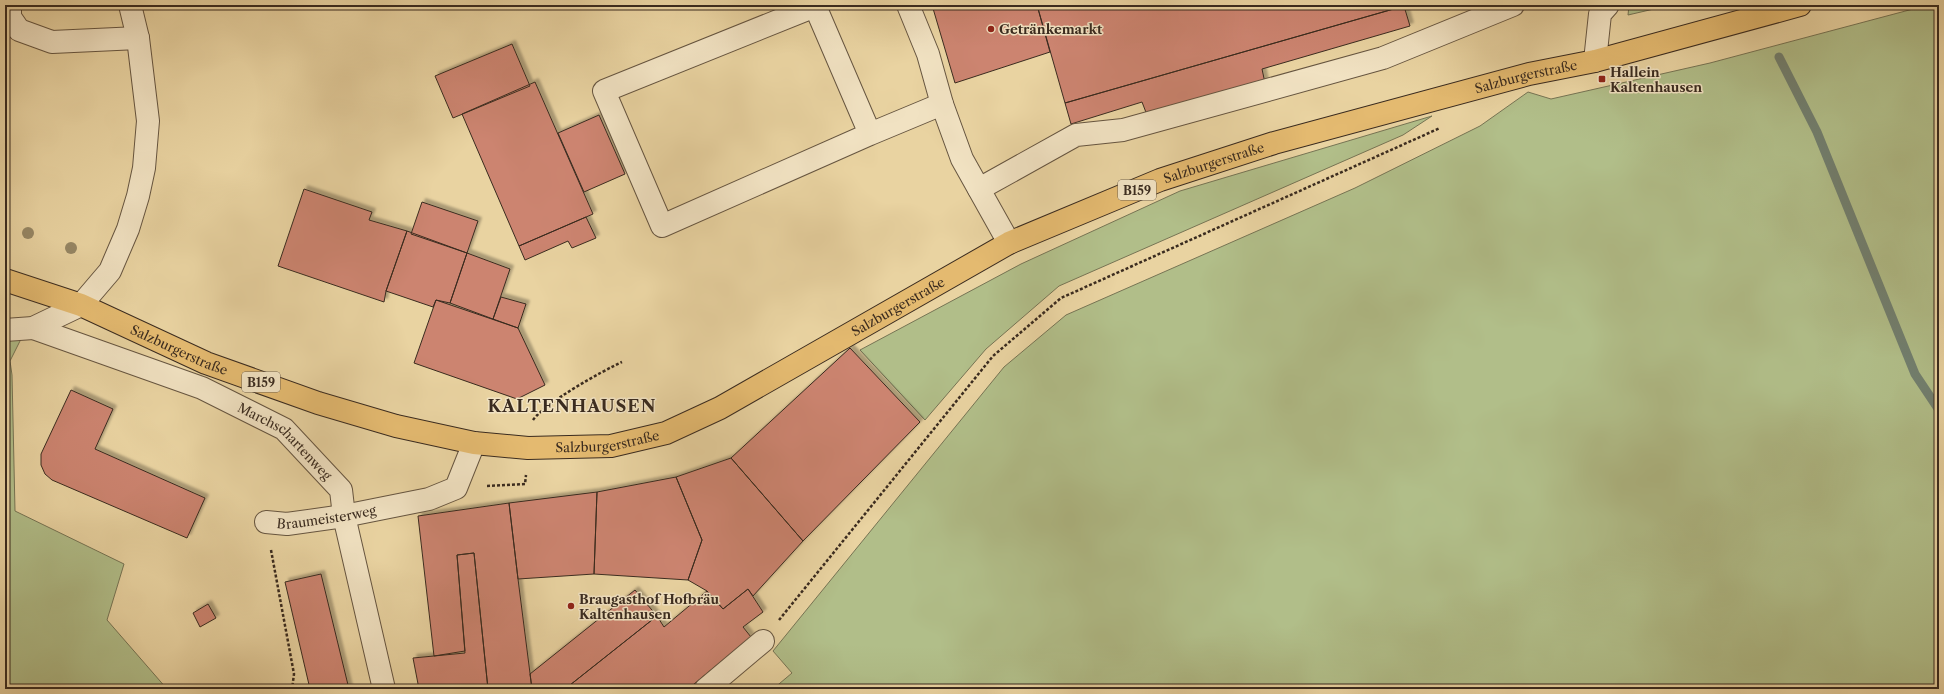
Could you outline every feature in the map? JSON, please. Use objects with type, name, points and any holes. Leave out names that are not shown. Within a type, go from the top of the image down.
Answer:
[{"type":"main road","name":"Salzburgerstraße","points":[[5,280],[81,305],[206,362],[318,403],[396,426],[474,443],[528,448],[611,446],[666,432],[720,408],[1009,243],[1160,180],[1274,143],[1529,74],[1595,61],[1800,5]]},
{"type":"street","points":[[10,5],[10,17],[19,30],[52,42],[138,38]]},
{"type":"street","points":[[5,330],[32,328],[81,305],[110,271],[128,229],[138,196],[144,168],[148,121],[138,38],[130,5]]},
{"type":"street","points":[[908,5],[928,54],[942,104],[962,159],[1009,243]]},
{"type":"street","points":[[979,189],[1076,135],[1123,130],[1383,58],[1512,5]]},
{"type":"street","points":[[1595,61],[1600,14],[1608,5]]},
{"type":"street","points":[[870,134],[815,6],[604,91],[662,226],[870,134],[942,104]]},
{"type":"street","name":"Marchschartenweg","points":[[32,328],[202,388],[284,429],[341,490],[344,516],[384,689]]},
{"type":"street","name":"Braumeisterweg","points":[[266,522],[287,524],[344,516],[429,499],[456,488],[474,443]]},
{"type":"street","points":[[706,689],[763,641]]},
{"type":"path","points":[[763,641],[993,356],[1060,298],[1442,128]]},
{"type":"path","name":"Braumeisterweg","points":[[266,522],[294,674],[292,689]]},
{"type":"green space","points":[[1629,5],[1671,5],[1628,15]]},
{"type":"green space","points":[[1939,6],[1939,689],[773,689],[792,673],[773,651],[1004,367],[1066,315],[1355,188],[1480,126],[1528,92],[1551,99],[1710,63],[1913,9]]},
{"type":"green space","points":[[1432,116],[1403,135],[1059,286],[986,349],[925,420],[860,350],[1021,264],[1180,191]]},
{"type":"green space","points":[[5,339],[21,339],[10,361],[12,375],[15,511],[124,564],[107,620],[167,689],[5,689]]},
{"type":"building","name":"Getränkemarkt","points":[[932,5],[1037,5],[1050,52],[955,83]]},
{"type":"building","points":[[1037,5],[1404,5],[1404,6],[1065,103]]},
{"type":"building","points":[[1404,6],[1410,26],[1262,69],[1265,83],[1147,115],[1142,102],[1071,124],[1065,103]]},
{"type":"building","points":[[512,44],[530,86],[453,118],[435,76]]},
{"type":"building","points":[[535,82],[593,214],[519,246],[462,114]]},
{"type":"building","points":[[599,115],[625,174],[584,192],[558,133]]},
{"type":"building","points":[[304,189],[372,212],[369,220],[407,231],[386,291],[384,302],[278,266]]},
{"type":"building","points":[[422,202],[478,221],[467,253],[411,234]]},
{"type":"building","points":[[586,217],[596,238],[572,248],[568,241],[525,260],[519,246]]},
{"type":"building","points":[[407,231],[467,253],[450,303],[436,300],[433,307],[386,291]]},
{"type":"building","points":[[467,253],[510,269],[493,319],[450,303]]},
{"type":"building","points":[[501,297],[526,304],[518,328],[493,319]]},
{"type":"building","points":[[436,300],[518,328],[545,385],[517,399],[414,363]]},
{"type":"building","points":[[850,348],[920,422],[803,541],[731,458]]},
{"type":"building","points":[[71,390],[113,409],[95,449],[205,498],[187,538],[52,480],[45,474],[41,465],[41,454]]},
{"type":"building","points":[[731,458],[803,541],[753,596],[748,589],[723,609],[707,591],[688,580],[702,540],[676,477]]},
{"type":"building","points":[[676,477],[702,540],[688,580],[594,574],[597,492]]},
{"type":"building","points":[[597,492],[594,574],[518,579],[509,503]]},
{"type":"building","points":[[509,503],[532,689],[488,689],[474,553],[457,555],[465,651],[434,656],[418,516]]},
{"type":"building","points":[[474,553],[488,689],[419,689],[413,658],[465,653],[457,555]]},
{"type":"building","points":[[321,574],[349,689],[310,689],[285,582]]},
{"type":"building","points":[[748,589],[763,612],[743,627],[751,637],[688,689],[565,689],[657,616],[664,627],[707,591],[723,609]]},
{"type":"building","points":[[635,590],[657,616],[565,689],[532,689],[530,674]]},
{"type":"building","points":[[208,604],[216,618],[200,627],[193,613]]},
{"type":"waterway","points":[[1779,57],[1817,132],[1915,374],[1939,410]]},
{"type":"place","name":"Getränkemarkt","points":[[991,29]]},
{"type":"place","name":"Hallein Kaltenhausen","points":[[1602,79]]},
{"type":"place","name":"Braugasthof Hofbräu Kaltenhausen","points":[[571,606]]},
{"type":"district","name":"KALTENHAUSEN","points":[[572,406]]}]
